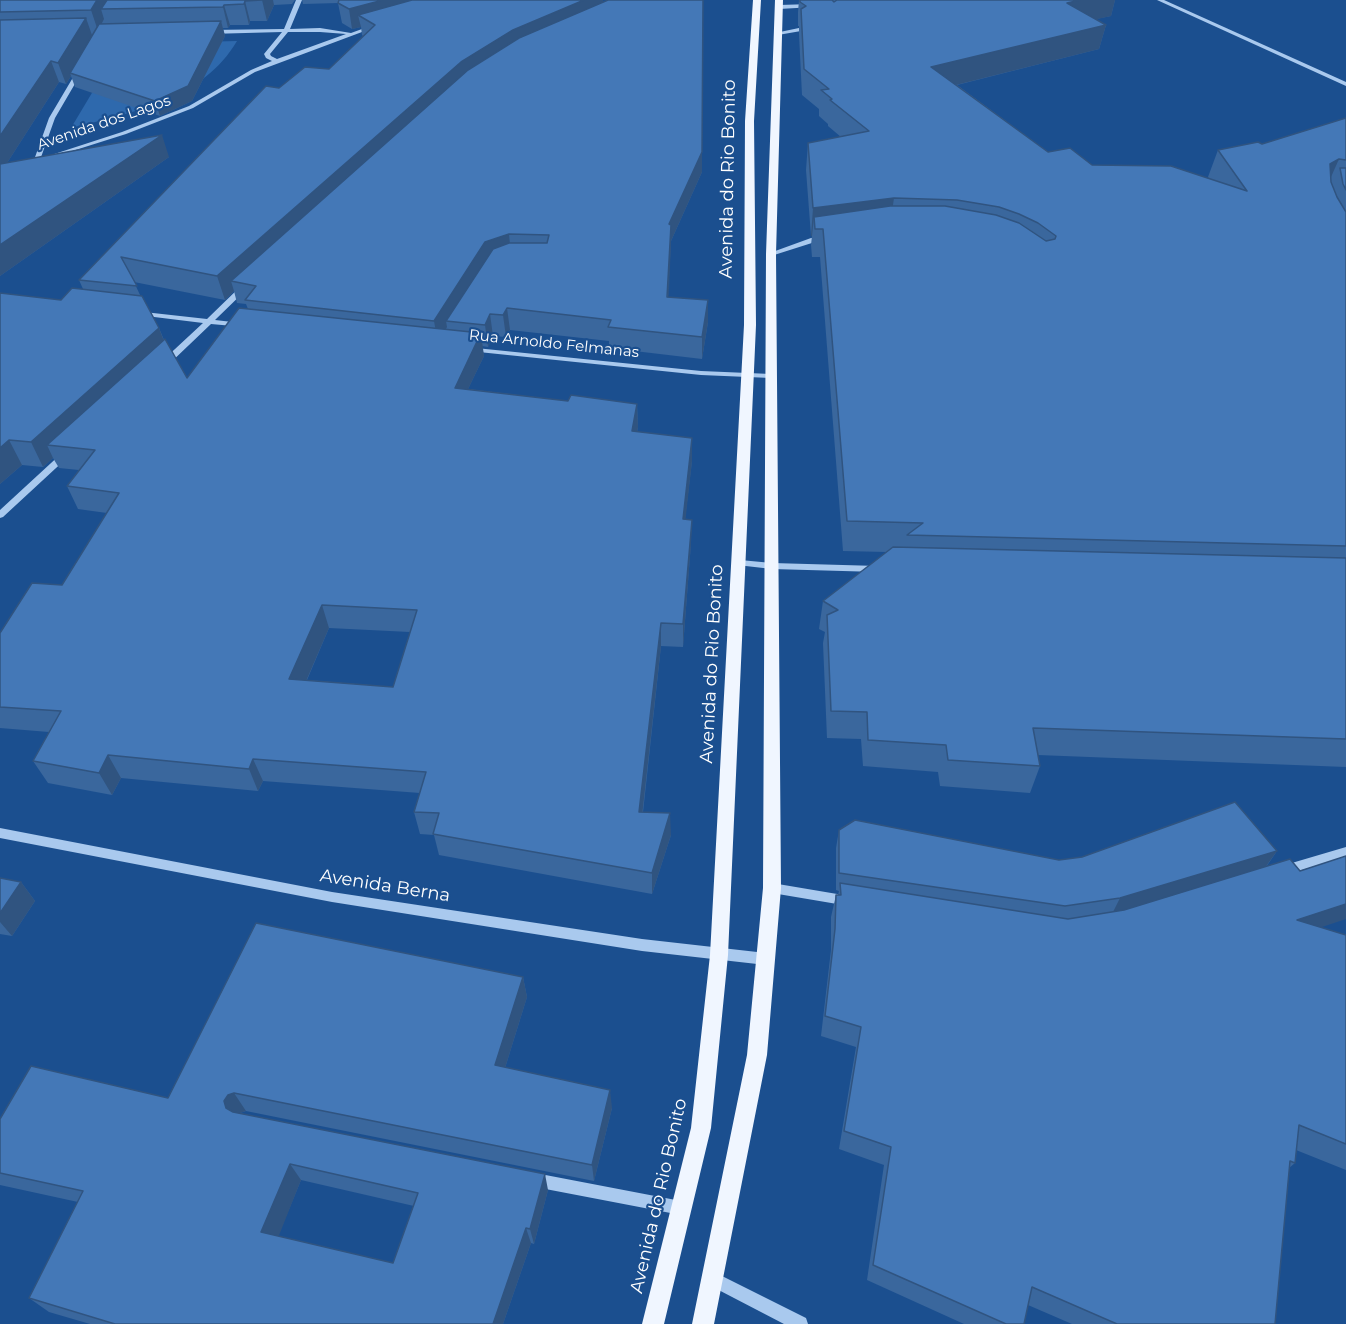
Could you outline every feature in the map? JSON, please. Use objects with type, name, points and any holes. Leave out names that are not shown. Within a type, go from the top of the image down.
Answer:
[{"type":"main road","name":"Avenida do Rio Bonito","points":[[652,1324],[701,1128],[719,955],[748,375],[751,101],[757,0]]},
{"type":"main road","points":[[703,1324],[714,1280],[758,1055],[772,888],[771,254],[779,4]]},
{"type":"street","points":[[277,61],[268,57],[267,54],[286,31],[299,0]]},
{"type":"street","points":[[1160,0],[1346,84]]},
{"type":"street","points":[[779,4],[825,6]]},
{"type":"street","name":"Avenida dos Lagos","points":[[28,162],[124,134],[191,107],[277,61],[383,23]]},
{"type":"street","points":[[205,32],[320,30],[350,33]]},
{"type":"street","points":[[778,33],[799,30]]},
{"type":"street","points":[[37,160],[52,118],[86,59]]},
{"type":"street","points":[[771,254],[814,240],[835,238]]},
{"type":"street","points":[[155,372],[251,281]]},
{"type":"street","points":[[128,312],[256,326]]},
{"type":"street","name":"Rua Arnoldo Felmanas","points":[[465,349],[701,373],[771,376]]},
{"type":"street","points":[[0,514],[69,451]]},
{"type":"street","points":[[740,562],[772,566],[893,569]]},
{"type":"street","name":"Avenida Berna","points":[[0,833],[332,897],[642,945],[719,955],[766,958]]},
{"type":"street","points":[[1268,876],[1346,852]]},
{"type":"street","points":[[772,888],[862,903]]},
{"type":"street","points":[[520,1177],[681,1208]]},
{"type":"street","points":[[714,1280],[800,1324]]},
{"type":"shaded area","points":[[237,41],[223,61],[186,90],[141,109],[71,128],[120,46]]},
{"type":"building","points":[[0,0],[97,0],[91,10],[0,12]]},
{"type":"building","points":[[107,0],[262,0],[245,1],[244,4],[224,5],[223,7],[101,9]]},
{"type":"building","points":[[339,0],[383,0],[349,9],[338,3]]},
{"type":"building","points":[[412,0],[584,0],[513,30],[461,62],[217,276],[121,257],[137,286],[79,280],[266,86],[279,88],[305,67],[329,69],[375,25],[358,15]]},
{"type":"building","points":[[608,0],[703,0],[702,152],[669,224],[671,225],[667,297],[708,300],[702,337],[608,327],[611,320],[507,308],[503,315],[490,314],[485,325],[446,321],[493,249],[509,243],[547,243],[549,235],[509,234],[485,242],[434,321],[245,300],[256,286],[231,281],[468,70],[519,38]]},
{"type":"building","points":[[800,0],[832,0],[834,2],[837,0],[1080,0],[1067,3],[1106,25],[931,67],[1048,152],[1070,148],[1092,165],[1171,166],[1247,191],[1218,150],[1258,142],[1262,144],[1346,118],[1346,160],[1339,159],[1330,164],[1331,182],[1346,212],[1346,546],[907,535],[923,523],[847,521],[823,229],[815,229],[814,217],[890,206],[945,206],[996,215],[1019,223],[1046,241],[1055,239],[1056,236],[1038,223],[1019,214],[999,207],[957,200],[894,198],[813,208],[808,143],[869,131],[830,100],[832,99],[821,90],[829,89],[804,69],[801,9],[806,6]]},
{"type":"building","points":[[86,18],[58,63],[51,61],[0,136],[0,20]]},
{"type":"building","points":[[221,21],[188,86],[155,101],[70,73],[99,24]]},
{"type":"building","points":[[162,135],[0,245],[0,164]]},
{"type":"building","points":[[1340,168],[1346,168],[1346,190],[1343,184]]},
{"type":"building","points":[[72,288],[142,296],[159,328],[31,442],[9,440],[0,448],[0,293],[61,300]]},
{"type":"building","points":[[239,308],[481,333],[455,388],[568,401],[571,395],[637,404],[632,431],[692,438],[683,519],[692,520],[683,624],[661,623],[639,812],[670,813],[652,873],[433,834],[439,813],[414,812],[426,772],[253,759],[249,769],[108,755],[99,773],[33,761],[61,711],[0,707],[0,633],[32,583],[62,585],[119,493],[67,486],[95,450],[47,445],[165,339],[187,378]],"holes":[[[322,605],[417,610],[393,687],[289,679]]]},
{"type":"building","points":[[893,547],[1346,558],[1346,739],[1033,728],[1040,766],[948,760],[946,745],[868,740],[867,712],[831,711],[827,615],[838,610],[823,601]]},
{"type":"building","points":[[1235,802],[1277,851],[1120,898],[1065,906],[839,873],[839,830],[855,820],[1059,860],[1082,857]]},
{"type":"building","points":[[1346,856],[1346,904],[1297,920],[1346,935],[1346,1144],[1299,1125],[1295,1163],[1290,1161],[1275,1324],[1117,1324],[1032,1287],[1024,1324],[1006,1324],[873,1265],[891,1147],[844,1131],[861,1027],[825,1016],[835,929],[836,895],[841,895],[840,883],[1068,919],[1124,910],[1290,859],[1300,871]]},
{"type":"building","points":[[0,878],[21,882],[0,913]]},
{"type":"building","points":[[256,923],[523,977],[495,1065],[610,1090],[592,1165],[234,1093],[228,1095],[224,1101],[226,1108],[233,1112],[545,1174],[530,1229],[526,1228],[493,1324],[115,1324],[29,1298],[83,1191],[0,1173],[0,1119],[31,1066],[168,1098]],"holes":[[[290,1164],[418,1193],[393,1263],[261,1232]]]}]
